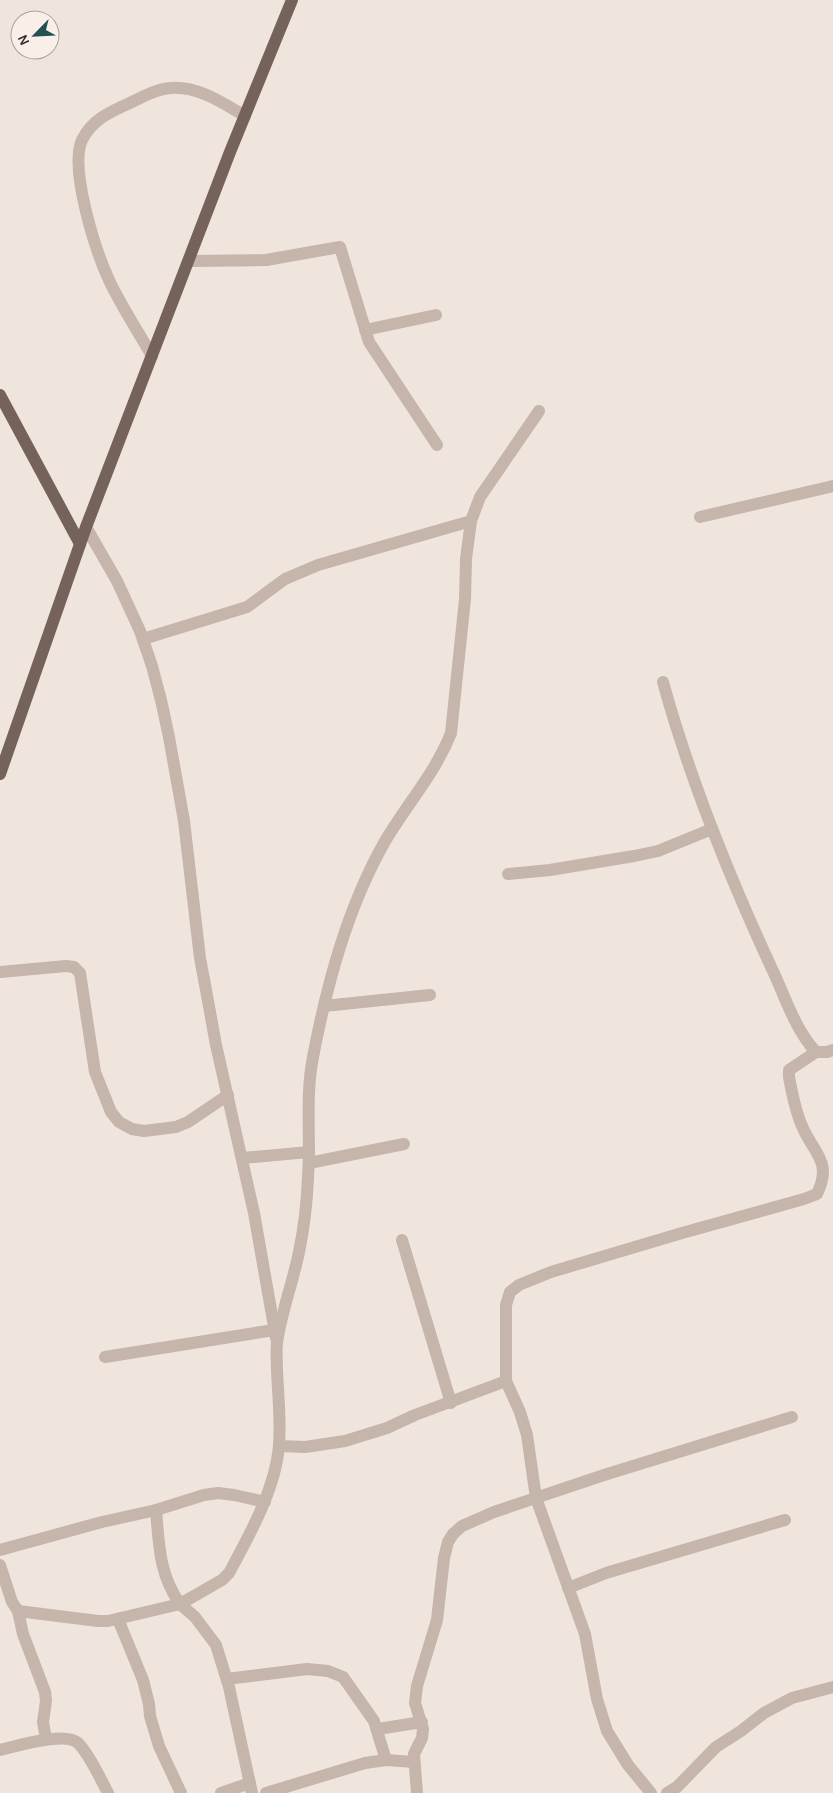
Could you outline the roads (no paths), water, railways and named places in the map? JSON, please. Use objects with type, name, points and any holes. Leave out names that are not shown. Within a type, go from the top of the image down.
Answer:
[{"type":"main road","points":[[0,774],[86,527],[245,116],[292,0]]},
{"type":"main road","points":[[0,395],[80,544]]},
{"type":"street","points":[[152,356],[109,280],[93,236],[79,172],[78,163],[81,142],[90,126],[108,112],[155,92],[172,88],[196,91],[214,98],[245,116]]},
{"type":"street","points":[[189,261],[266,260],[340,247],[369,342],[437,445]]},
{"type":"street","points":[[365,330],[436,315]]},
{"type":"street","points":[[277,1344],[299,1252],[306,1211],[309,1157],[309,1086],[312,1060],[324,1006],[347,926],[369,872],[397,823],[432,772],[451,733],[471,521],[480,498],[539,411]]},
{"type":"street","points":[[700,517],[833,486]]},
{"type":"street","points":[[143,640],[248,607],[285,578],[318,565],[471,521]]},
{"type":"street","points":[[18,1611],[98,1621],[118,1619],[180,1604],[222,1580],[229,1573],[265,1502],[279,1446],[277,1344],[261,1249],[216,1045],[200,958],[184,821],[170,737],[152,666],[143,640],[116,581],[86,527]]},
{"type":"street","points":[[663,682],[683,750],[712,829],[757,937],[794,1017],[801,1031],[816,1052]]},
{"type":"street","points":[[508,874],[550,870],[634,856],[658,850],[712,829]]},
{"type":"street","points":[[0,972],[66,966],[74,967],[80,973],[95,1072],[111,1112],[119,1122],[132,1130],[144,1131],[176,1127],[188,1122],[228,1095]]},
{"type":"street","points":[[324,1006],[430,995]]},
{"type":"street","points":[[651,1793],[628,1765],[607,1731],[598,1699],[585,1634],[536,1498],[527,1435],[520,1412],[506,1381],[506,1305],[510,1292],[519,1285],[568,1267],[682,1233],[804,1200],[817,1194],[823,1176],[822,1162],[801,1125],[788,1076],[789,1070],[816,1052],[833,1050]]},
{"type":"street","points":[[242,1158],[309,1157],[404,1144]]},
{"type":"street","points":[[402,1240],[451,1402]]},
{"type":"street","points":[[104,1357],[274,1330]]},
{"type":"street","points":[[279,1446],[305,1447],[345,1441],[387,1428],[506,1381]]},
{"type":"street","points":[[417,1793],[414,1754],[422,1738],[423,1729],[415,1703],[417,1686],[437,1620],[444,1558],[448,1542],[453,1534],[462,1526],[494,1512],[604,1475],[792,1417]]},
{"type":"street","points":[[0,1550],[218,1493],[265,1502]]},
{"type":"street","points":[[156,1510],[162,1569],[166,1582],[180,1604],[195,1617],[216,1645],[227,1679],[251,1788],[221,1793]]},
{"type":"street","points":[[568,1588],[606,1573],[785,1520]]},
{"type":"street","points":[[0,1565],[12,1602],[18,1611],[23,1634],[45,1692],[46,1701],[43,1722],[46,1740]]},
{"type":"street","points":[[118,1619],[143,1680],[150,1716],[159,1746],[181,1793]]},
{"type":"street","points":[[227,1679],[307,1669],[343,1677],[348,1681],[356,1697],[370,1714],[378,1729],[386,1760]]},
{"type":"street","points":[[667,1793],[677,1787],[716,1747],[764,1713],[792,1698],[833,1687]]},
{"type":"street","points":[[378,1729],[422,1722]]},
{"type":"street","points":[[0,1750],[58,1738],[73,1740],[85,1752],[108,1793]]},
{"type":"street","points":[[266,1793],[366,1763],[386,1760],[414,1762]]}]
